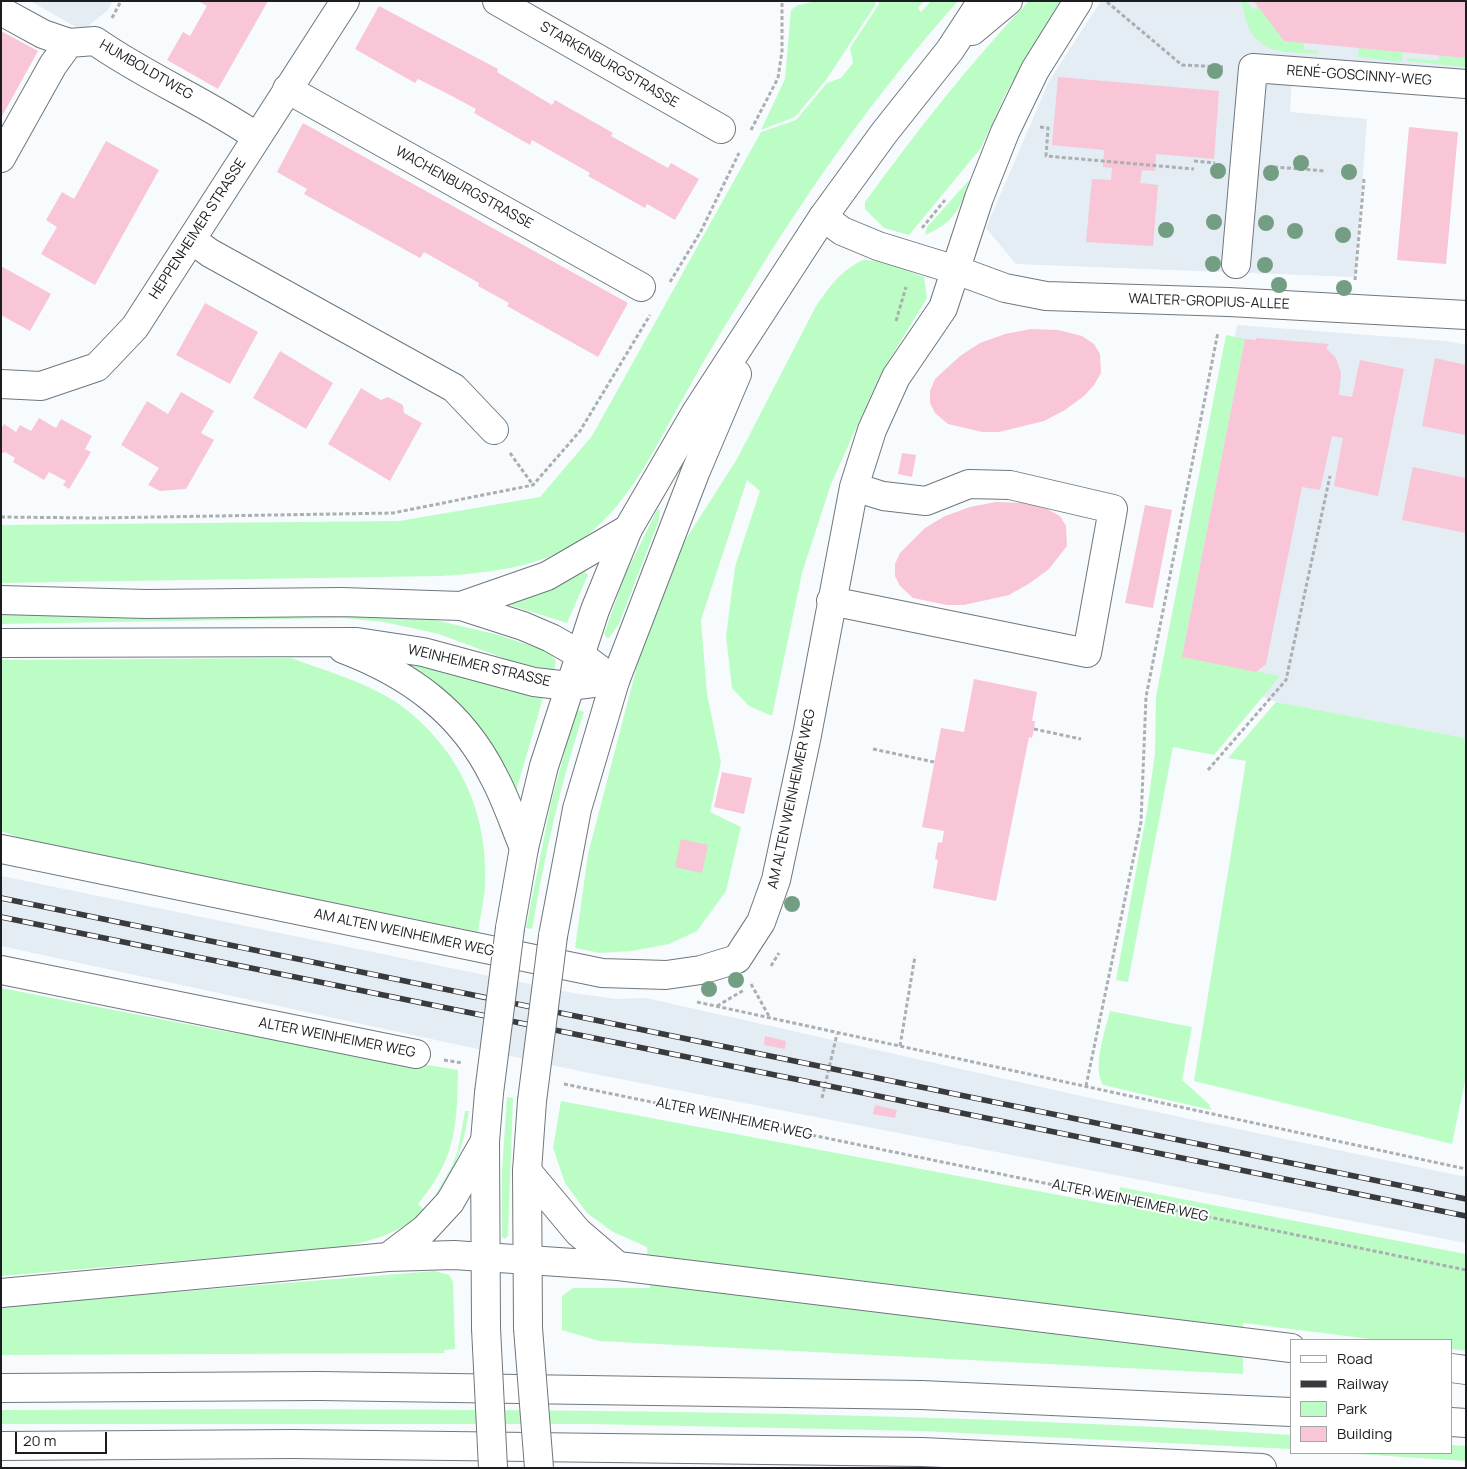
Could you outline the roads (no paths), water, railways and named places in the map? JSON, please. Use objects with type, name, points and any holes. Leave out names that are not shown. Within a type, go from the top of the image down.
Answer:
[{"type":"main road","name":"HEPPENHEIMER STRASSE","points":[[1,384],[41,386],[97,367],[135,327],[345,1]]},
{"type":"main road","name":"STARKENBURGSTRASSE","points":[[498,1],[720,129]]},
{"type":"main road","points":[[494,1468],[484,1257],[485,1140],[489,1092],[510,928],[524,848],[544,766],[579,654],[628,529],[695,414],[823,217],[884,133],[950,50],[982,1]]},
{"type":"main road","points":[[950,50],[1008,1]]},
{"type":"main road","name":"AM ALTEN WEINHEIMER WEG","points":[[1,850],[602,973],[666,976],[701,970],[737,959],[761,922],[776,880],[807,735],[854,487],[872,430],[896,377],[944,308],[979,198],[1010,122],[1035,70],[1078,1]]},
{"type":"main road","name":"HUMBOLDTWEG","points":[[1,11],[43,34],[69,43],[95,41],[114,54],[226,116],[257,137]]},
{"type":"main road","points":[[1,158],[53,65],[69,43]]},
{"type":"main road","name":"RENÉ-GOSCINNY-WEG","points":[[1236,264],[1253,68],[1466,84]]},
{"type":"main road","name":"WACHENBURGSTRASSE","points":[[287,90],[641,286]]},
{"type":"main road","name":"WALTER-GROPIUS-ALLEE","points":[[823,217],[842,231],[878,246],[956,270],[1005,288],[1046,296],[1229,302],[1466,315]]},
{"type":"main road","points":[[192,240],[210,253],[454,388],[494,430]]},
{"type":"main road","points":[[539,1468],[528,1328],[526,1258],[527,1170],[532,1101],[553,936],[577,809],[615,681],[698,465],[770,300]]},
{"type":"main road","points":[[831,601],[1087,653],[1113,509],[1010,485],[968,484],[926,502],[883,496],[854,487]]},
{"type":"main road","points":[[461,606],[547,576],[628,529]]},
{"type":"main road","points":[[1,600],[146,604],[342,602],[461,606],[523,626],[579,654],[615,681]]},
{"type":"main road","name":"WEINHEIMER STRASSE","points":[[1,643],[320,641],[386,645],[431,654],[534,682],[569,686],[615,681]]},
{"type":"main road","name":"WEINHEIMER STRASSE","points":[[320,641],[394,670],[420,687],[443,707],[464,730],[494,776],[524,848]]},
{"type":"main road","name":"ALTER WEINHEIMER WEG","points":[[1,970],[416,1054]]},
{"type":"main road","points":[[388,1256],[425,1229],[450,1202],[485,1140]]},
{"type":"main road","points":[[527,1170],[578,1232],[618,1266]]},
{"type":"main road","points":[[1,1293],[388,1256],[526,1258],[618,1266],[1290,1348]]},
{"type":"main road","points":[[1452,1368],[1466,1370]]},
{"type":"main road","points":[[1,1388],[319,1386],[911,1394],[1290,1412]]},
{"type":"main road","points":[[1452,1422],[1466,1423]]},
{"type":"main road","points":[[1,1446],[294,1444],[922,1452],[1262,1468]]},
{"type":"main road","points":[[922,1452],[986,1468]]},
{"type":"railway","points":[[1,898],[1466,1199]]},
{"type":"railway","points":[[1,917],[1466,1216]]}]
